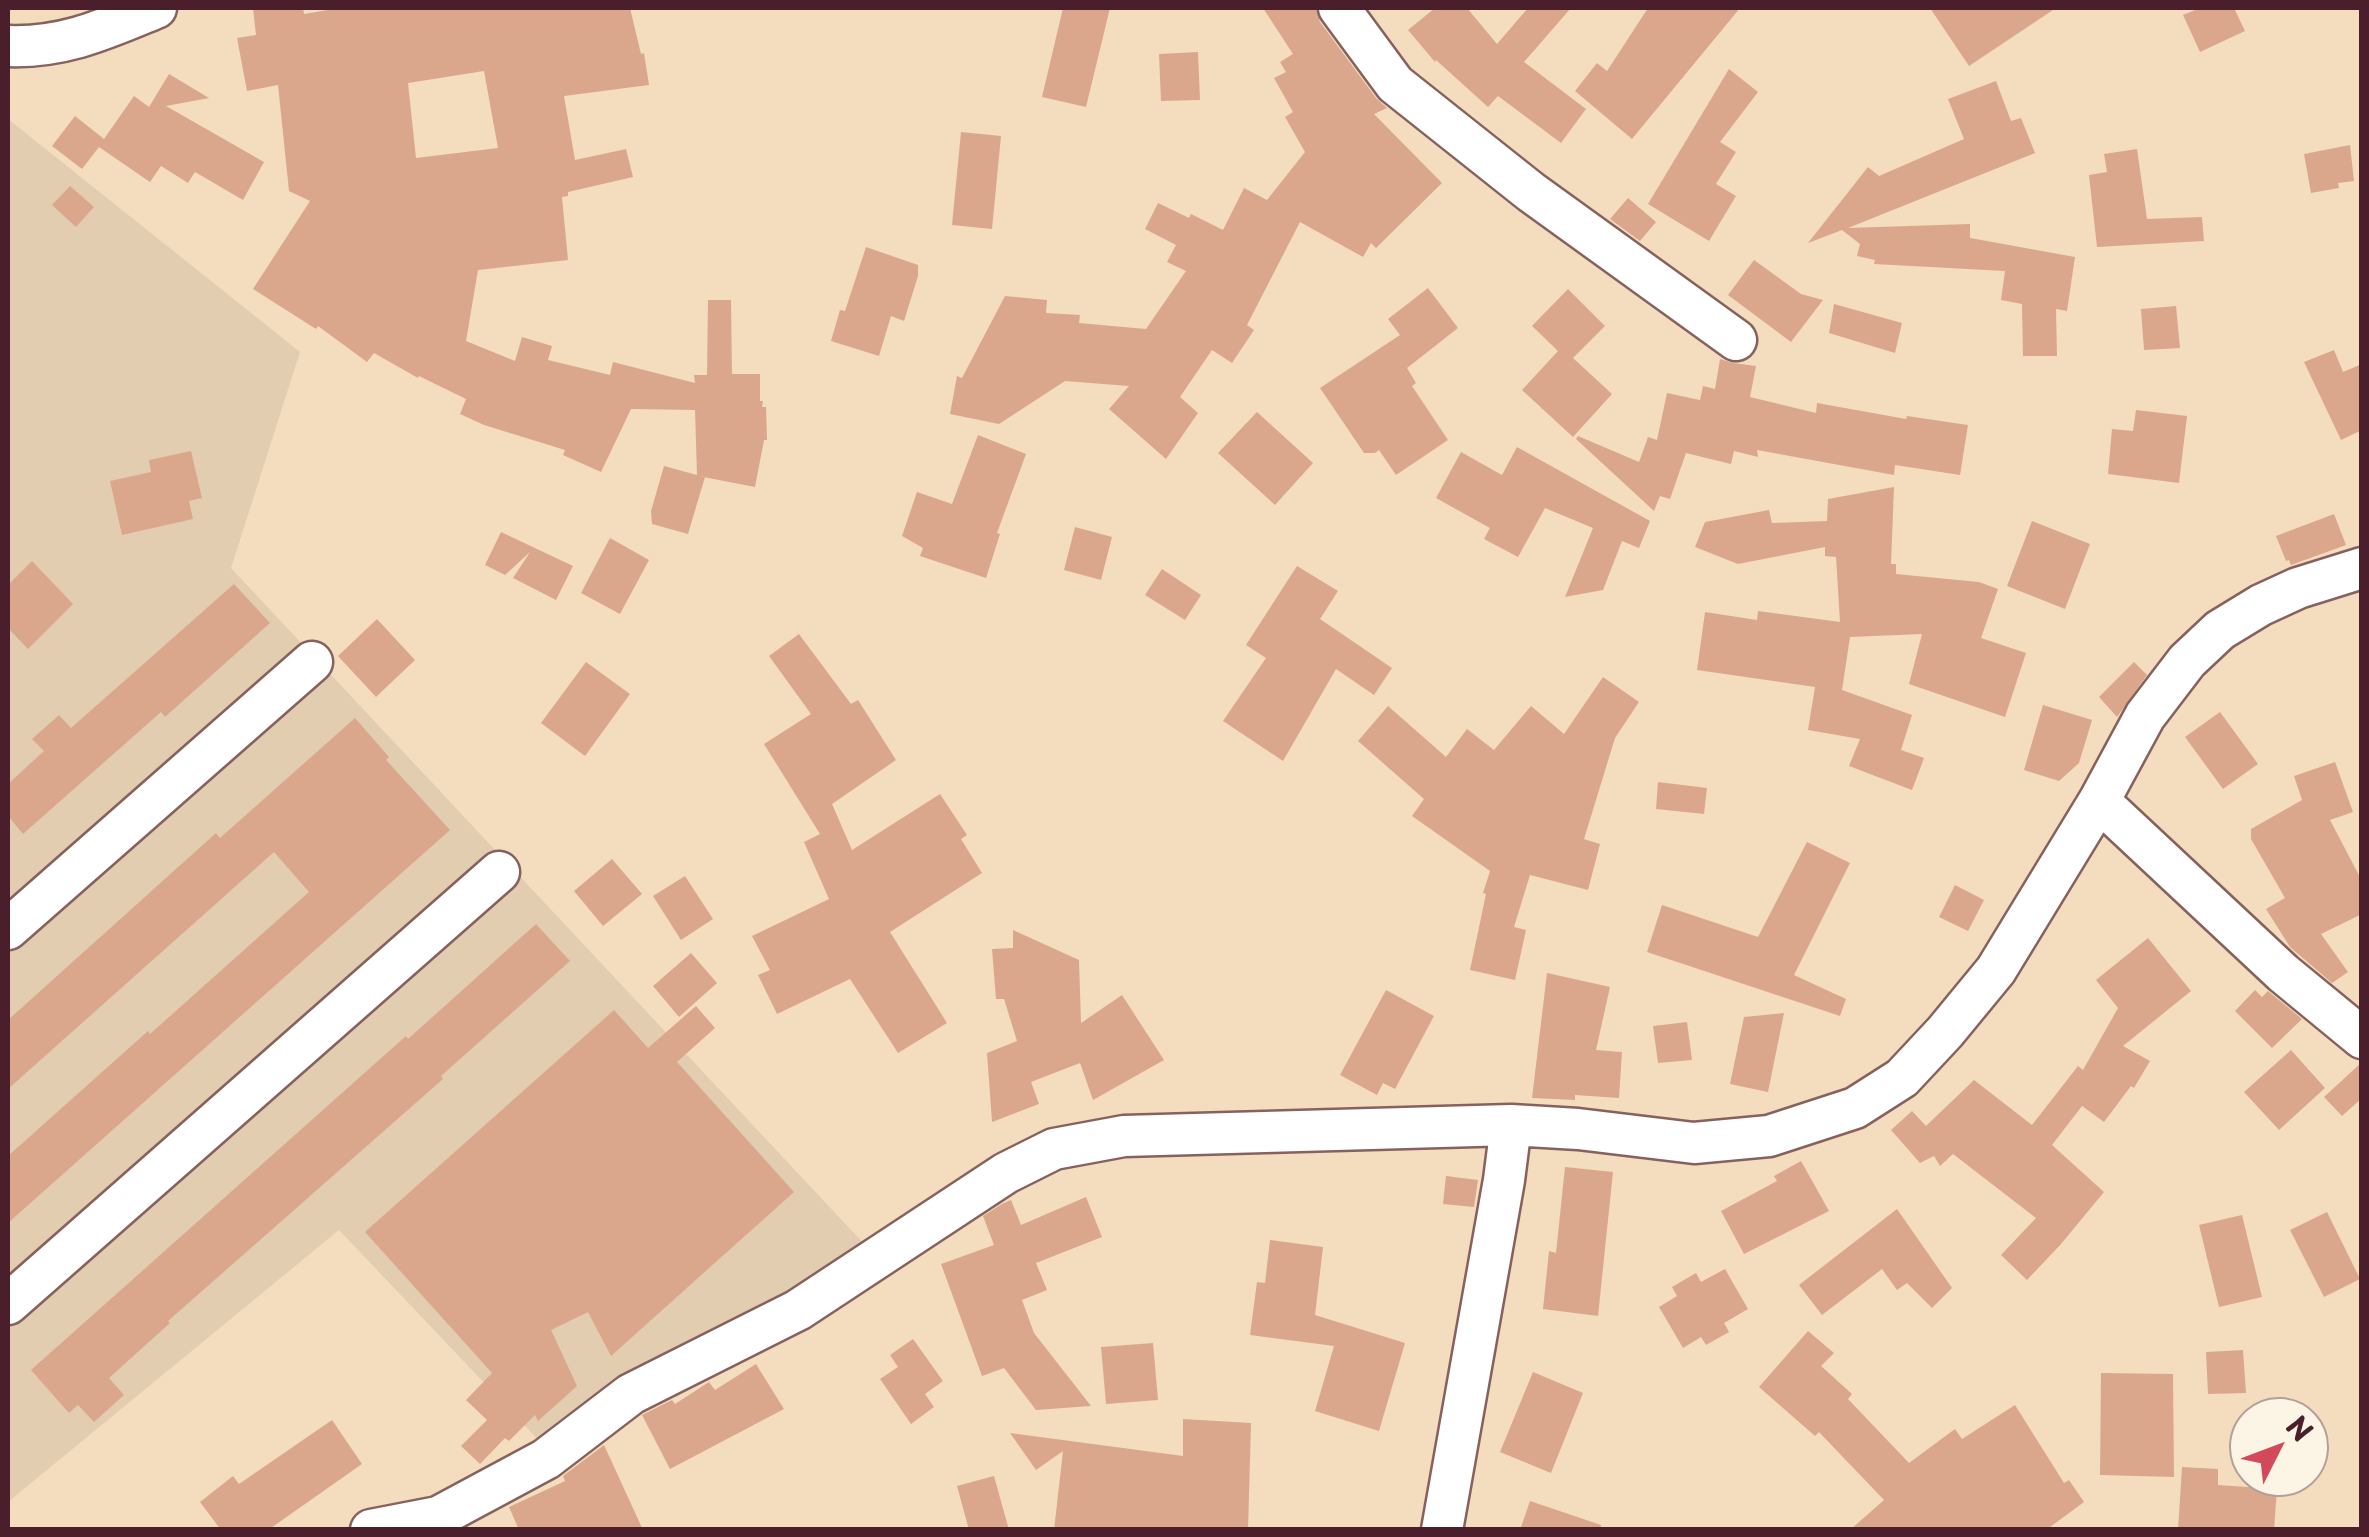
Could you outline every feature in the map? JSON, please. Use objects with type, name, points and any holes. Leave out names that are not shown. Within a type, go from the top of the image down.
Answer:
[{"type":"street","points":[[8,46],[66,42],[156,8]]},
{"type":"street","points":[[1339,8],[1395,84],[1531,192],[1736,340]]},
{"type":"street","points":[[371,1530],[438,1517],[546,1459],[631,1394],[798,1310],[1006,1172],[1054,1149],[1124,1136],[1510,1125],[1578,1128],[1694,1143],[1769,1136],[1854,1108],[1902,1078],[1996,970],[2099,801],[2145,716],[2187,661],[2220,630],[2261,605],[2298,588],[2362,568]]},
{"type":"street","points":[[8,929],[312,662]]},
{"type":"street","points":[[2099,801],[2283,973],[2362,1038]]},
{"type":"street","points":[[8,1304],[498,872]]},
{"type":"street","points":[[1442,1530],[1504,1180],[1510,1125]]},
{"type":"shaded area","points":[[8,119],[300,352],[231,568],[867,1247],[547,1449],[339,1230],[8,1502]]},
{"type":"building","points":[[253,8],[303,8],[304,14],[339,8],[630,8],[649,85],[564,96],[575,160],[626,149],[633,177],[568,192],[568,196],[562,197],[568,260],[478,270],[466,341],[515,361],[522,337],[552,346],[548,360],[610,375],[613,362],[695,383],[694,375],[707,375],[708,300],[731,300],[732,374],[760,374],[760,401],[766,407],[767,440],[755,487],[705,477],[688,534],[652,524],[651,511],[664,466],[697,475],[695,410],[631,409],[601,472],[563,455],[565,450],[460,414],[466,399],[374,353],[367,362],[318,326],[316,329],[253,289],[310,201],[289,191],[278,85],[247,91],[237,38],[256,35]],"holes":[[[484,71],[498,148],[416,158],[408,83]]]},
{"type":"building","points":[[1063,8],[1110,8],[1086,107],[1042,97]]},
{"type":"building","points":[[1263,8],[1316,8],[1320,22],[1387,108],[1374,114],[1442,183],[1376,248],[1371,243],[1363,257],[1300,222],[1247,325],[1254,330],[1232,363],[1212,350],[1180,397],[1198,413],[1166,459],[1109,409],[1129,386],[1065,381],[999,424],[950,414],[957,376],[962,378],[1005,296],[1047,300],[1046,313],[1080,315],[1079,323],[1146,329],[1186,271],[1167,262],[1176,245],[1145,229],[1158,203],[1223,230],[1244,188],[1267,200],[1305,152],[1285,117],[1293,112],[1274,78],[1286,72],[1280,62],[1293,54]]},
{"type":"building","points":[[1435,8],[1467,8],[1497,44],[1528,8],[1571,8],[1524,62],[1586,109],[1561,143],[1498,96],[1488,107],[1435,62],[1408,30]]},
{"type":"building","points":[[1648,8],[1740,8],[1632,139],[1575,91],[1597,63],[1607,71]]},
{"type":"building","points":[[1930,8],[2056,8],[1969,66]]},
{"type":"building","points":[[2200,8],[2234,8],[2245,31],[2200,52],[2183,15]]},
{"type":"building","points":[[1198,52],[1200,100],[1161,101],[1159,54]]},
{"type":"building","points":[[1729,69],[1758,92],[1720,142],[1736,152],[1716,184],[1736,196],[1709,241],[1648,204]]},
{"type":"building","points":[[169,74],[209,98],[166,106],[264,162],[243,200],[195,172],[188,183],[161,166],[150,182],[99,147],[82,169],[52,146],[75,116],[104,139],[134,96],[149,107]]},
{"type":"building","points":[[1996,81],[2011,121],[2021,118],[2035,153],[1848,228],[1970,224],[1970,238],[2075,257],[2067,311],[2056,309],[2057,356],[2023,356],[2022,304],[2001,300],[2005,271],[1874,264],[1875,260],[1857,256],[1860,244],[1842,230],[1808,243],[1868,167],[1879,176],[1964,139],[1948,99]]},
{"type":"building","points":[[961,132],[1001,136],[992,229],[952,225]]},
{"type":"building","points":[[2350,145],[2354,181],[2311,193],[2304,154]]},
{"type":"building","points":[[2137,149],[2147,219],[2202,217],[2204,241],[2097,247],[2089,175],[2107,172],[2104,154]]},
{"type":"building","points":[[70,186],[94,207],[76,227],[52,205]]},
{"type":"building","points":[[1628,198],[1656,222],[1640,241],[1610,219]]},
{"type":"building","points":[[866,247],[918,265],[904,321],[891,316],[879,356],[831,341]]},
{"type":"building","points":[[1754,260],[1801,294],[1823,300],[1791,342],[1728,295]]},
{"type":"building","points":[[1428,288],[1458,328],[1407,368],[1416,383],[1412,386],[1448,440],[1396,475],[1379,450],[1364,453],[1320,388],[1400,335],[1388,319]]},
{"type":"building","points":[[1568,289],[1605,326],[1573,358],[1612,394],[1573,437],[1522,390],[1558,351],[1532,326]]},
{"type":"building","points":[[1834,304],[1902,323],[1895,353],[1829,333]]},
{"type":"building","points":[[2176,306],[2180,348],[2144,350],[2141,309]]},
{"type":"building","points":[[2334,350],[2343,372],[2362,364],[2362,430],[2341,440],[2304,362]]},
{"type":"building","points":[[1720,359],[1756,366],[1750,397],[1816,413],[1817,403],[1906,419],[1907,416],[1968,425],[1960,475],[1895,465],[1894,475],[1757,450],[1758,457],[1734,451],[1731,464],[1686,453],[1670,499],[1660,496],[1654,511],[1576,439],[1578,436],[1639,462],[1648,437],[1657,440],[1667,393],[1700,400],[1703,386],[1715,389]]},
{"type":"building","points":[[2136,410],[2187,416],[2179,483],[2108,474],[2112,429],[2133,431]]},
{"type":"building","points":[[1257,412],[1313,463],[1275,505],[1218,453]]},
{"type":"building","points":[[978,435],[1026,454],[997,533],[1000,534],[986,578],[920,556],[923,548],[902,536],[917,492],[952,504]]},
{"type":"building","points":[[1517,447],[1650,521],[1639,548],[1622,541],[1603,590],[1565,597],[1593,528],[1545,508],[1518,557],[1484,539],[1490,528],[1436,498],[1461,452],[1502,475]]},
{"type":"building","points":[[191,451],[202,498],[189,501],[193,519],[122,535],[110,481],[151,472],[149,460]]},
{"type":"building","points":[[1894,487],[1891,564],[1896,564],[1896,574],[1979,582],[1998,589],[1981,638],[2026,653],[2005,717],[1909,684],[1922,634],[1850,637],[1842,690],[1912,715],[1901,750],[1924,758],[1912,790],[1849,766],[1860,739],[1808,730],[1815,687],[1697,670],[1705,612],[1757,620],[1758,611],[1840,622],[1836,557],[1825,556],[1825,547],[1738,564],[1695,547],[1705,522],[1769,510],[1772,523],[1827,521],[1828,499]]},
{"type":"building","points":[[2334,514],[2346,545],[2291,565],[2286,561],[2276,536]]},
{"type":"building","points":[[2032,521],[2090,544],[2065,609],[2007,586]]},
{"type":"building","points":[[1075,527],[1112,537],[1101,580],[1064,570]]},
{"type":"building","points":[[501,532],[573,566],[556,600],[513,578],[530,552],[505,575],[485,565]]},
{"type":"building","points":[[610,538],[649,560],[620,614],[581,593]]},
{"type":"building","points":[[32,561],[73,604],[28,649],[8,628],[8,585]]},
{"type":"building","points":[[1297,566],[1338,591],[1320,619],[1392,668],[1374,695],[1336,669],[1283,761],[1223,721],[1266,658],[1246,645]]},
{"type":"building","points":[[1162,569],[1201,595],[1185,620],[1145,595]]},
{"type":"building","points":[[234,584],[270,623],[165,717],[161,712],[23,834],[8,816],[8,784],[44,751],[32,739],[59,715],[71,728]]},
{"type":"building","points":[[377,619],[415,660],[376,697],[338,656]]},
{"type":"building","points":[[799,634],[851,704],[858,700],[896,760],[832,804],[852,850],[940,794],[967,835],[961,839],[982,873],[890,932],[947,1023],[898,1053],[850,979],[777,1014],[758,975],[770,970],[752,936],[829,899],[804,842],[820,834],[764,744],[811,714],[769,656]]},
{"type":"building","points":[[586,662],[630,694],[585,756],[541,723]]},
{"type":"building","points":[[2134,662],[2147,675],[2117,717],[2099,697]]},
{"type":"building","points":[[1603,677],[1639,702],[1615,738],[1584,839],[1600,844],[1588,890],[1530,875],[1514,927],[1526,930],[1515,980],[1470,970],[1490,871],[1412,816],[1424,799],[1358,741],[1388,706],[1446,757],[1467,729],[1494,750],[1531,706],[1564,734]]},
{"type":"building","points":[[2043,705],[2092,720],[2079,763],[2059,781],[2024,770]]},
{"type":"building","points":[[2220,712],[2258,764],[2223,789],[2185,737]]},
{"type":"building","points":[[355,718],[389,757],[386,760],[450,830],[8,1223],[8,1156],[309,892],[274,852],[8,1089],[8,1020],[216,833],[220,838]]},
{"type":"building","points":[[2335,762],[2353,812],[2330,820],[2362,881],[2362,914],[2321,934],[2348,972],[2332,983],[2290,947],[2266,909],[2285,898],[2251,839],[2251,829],[2302,800],[2294,776]]},
{"type":"building","points":[[1658,782],[1707,788],[1704,814],[1656,809]]},
{"type":"building","points":[[1807,842],[1850,863],[1794,975],[1846,999],[1840,1016],[1647,952],[1662,905],[1758,937]]},
{"type":"building","points":[[612,859],[642,894],[603,926],[574,891]]},
{"type":"building","points":[[685,876],[713,919],[681,940],[653,896]]},
{"type":"building","points":[[1955,885],[1984,900],[1968,931],[1939,917]]},
{"type":"building","points":[[536,924],[570,961],[109,1378],[124,1395],[94,1422],[78,1405],[69,1413],[31,1370]]},
{"type":"building","points":[[1013,930],[1079,960],[1081,1023],[1122,995],[1164,1060],[1093,1100],[1080,1063],[1031,1082],[1039,1104],[992,1122],[987,1053],[1017,1041],[1004,999],[996,999],[992,949],[1013,948]]},
{"type":"building","points":[[2148,938],[2191,991],[2123,1046],[2150,1061],[2134,1088],[2131,1086],[2104,1122],[2082,1106],[2052,1145],[2104,1192],[2027,1280],[2001,1255],[2036,1218],[1953,1154],[1940,1166],[1934,1156],[1920,1163],[1891,1130],[1912,1111],[1926,1126],[1974,1080],[2032,1125],[2078,1066],[2083,1070],[2118,1008],[2096,980]]},
{"type":"building","points":[[691,953],[717,983],[679,1017],[653,986]]},
{"type":"building","points":[[1547,973],[1610,987],[1596,1050],[1622,1052],[1619,1098],[1532,1098]]},
{"type":"building","points":[[1386,990],[1434,1016],[1395,1089],[1383,1083],[1377,1095],[1340,1075]]},
{"type":"building","points":[[2255,990],[2262,997],[2268,991],[2302,1019],[2272,1048],[2235,1011]]},
{"type":"building","points":[[696,1006],[715,1028],[677,1062],[794,1192],[611,1356],[588,1312],[551,1330],[577,1386],[538,1421],[535,1415],[509,1441],[505,1438],[480,1464],[461,1446],[487,1420],[466,1400],[492,1373],[365,1232],[614,1010],[648,1048]]},
{"type":"building","points":[[1784,1013],[1768,1092],[1730,1084],[1744,1017]]},
{"type":"building","points":[[1687,1022],[1692,1060],[1658,1063],[1653,1026]]},
{"type":"building","points":[[2291,1050],[2325,1088],[2279,1130],[2244,1092]]},
{"type":"building","points":[[2362,1062],[2362,1098],[2342,1116],[2324,1097]]},
{"type":"building","points":[[1801,1161],[1829,1211],[1744,1254],[1721,1211],[1777,1181],[1774,1176]]},
{"type":"building","points":[[1565,1167],[1613,1172],[1598,1316],[1543,1309],[1549,1251],[1556,1253]]},
{"type":"building","points":[[1446,1176],[1478,1180],[1474,1207],[1443,1204]]},
{"type":"building","points":[[1086,1197],[1102,1237],[1036,1263],[1047,1290],[1022,1300],[1034,1333],[1091,1406],[1036,1410],[1004,1368],[982,1376],[941,1264],[994,1245],[983,1216],[1002,1204],[1011,1200],[1021,1225]]},
{"type":"building","points":[[1897,1209],[1952,1288],[1932,1308],[1907,1283],[1897,1290],[1882,1269],[1822,1315],[1799,1285]]},
{"type":"building","points":[[2327,1212],[2360,1279],[2324,1297],[2290,1230]]},
{"type":"building","points":[[2242,1215],[2262,1297],[2219,1307],[2199,1225]]},
{"type":"building","points":[[1270,1240],[1323,1247],[1315,1315],[1405,1343],[1379,1431],[1315,1411],[1334,1346],[1250,1335],[1257,1282],[1265,1283]]},
{"type":"building","points":[[1725,1269],[1748,1309],[1724,1323],[1729,1332],[1706,1345],[1701,1337],[1683,1348],[1659,1307],[1677,1296],[1672,1287],[1696,1273],[1701,1282]]},
{"type":"building","points":[[1808,1331],[1834,1353],[1821,1366],[1852,1394],[1848,1399],[1909,1463],[1955,1429],[1962,1439],[2015,1405],[2064,1483],[2069,1480],[2084,1502],[2046,1530],[1850,1530],[1884,1500],[1819,1432],[1815,1436],[1759,1387]]},
{"type":"building","points":[[913,1339],[943,1381],[925,1394],[934,1407],[911,1424],[880,1379],[898,1367],[890,1355]]},
{"type":"building","points":[[1153,1343],[1158,1400],[1106,1404],[1101,1347]]},
{"type":"building","points":[[2243,1350],[2246,1393],[2208,1394],[2206,1352]]},
{"type":"building","points":[[756,1364],[784,1409],[670,1469],[642,1415],[672,1400],[675,1404],[709,1382],[715,1390]]},
{"type":"building","points":[[1533,1372],[1583,1393],[1551,1473],[1500,1452]]},
{"type":"building","points":[[2101,1373],[2173,1374],[2174,1477],[2100,1475]]},
{"type":"building","points":[[1183,1419],[1251,1423],[1248,1530],[1054,1530],[1063,1451],[1036,1470],[1010,1433],[1183,1456]]},
{"type":"building","points":[[332,1420],[362,1464],[268,1530],[221,1530],[200,1502],[233,1476],[239,1484]]},
{"type":"building","points":[[604,1445],[643,1530],[519,1530],[509,1507],[565,1481],[563,1476]]},
{"type":"building","points":[[2182,1467],[2218,1469],[2218,1485],[2229,1486],[2229,1497],[2276,1497],[2274,1530],[2178,1530]]},
{"type":"building","points":[[994,1476],[1009,1530],[969,1530],[957,1486]]},
{"type":"building","points":[[1530,1501],[1601,1525],[1600,1530],[1520,1530]]}]
